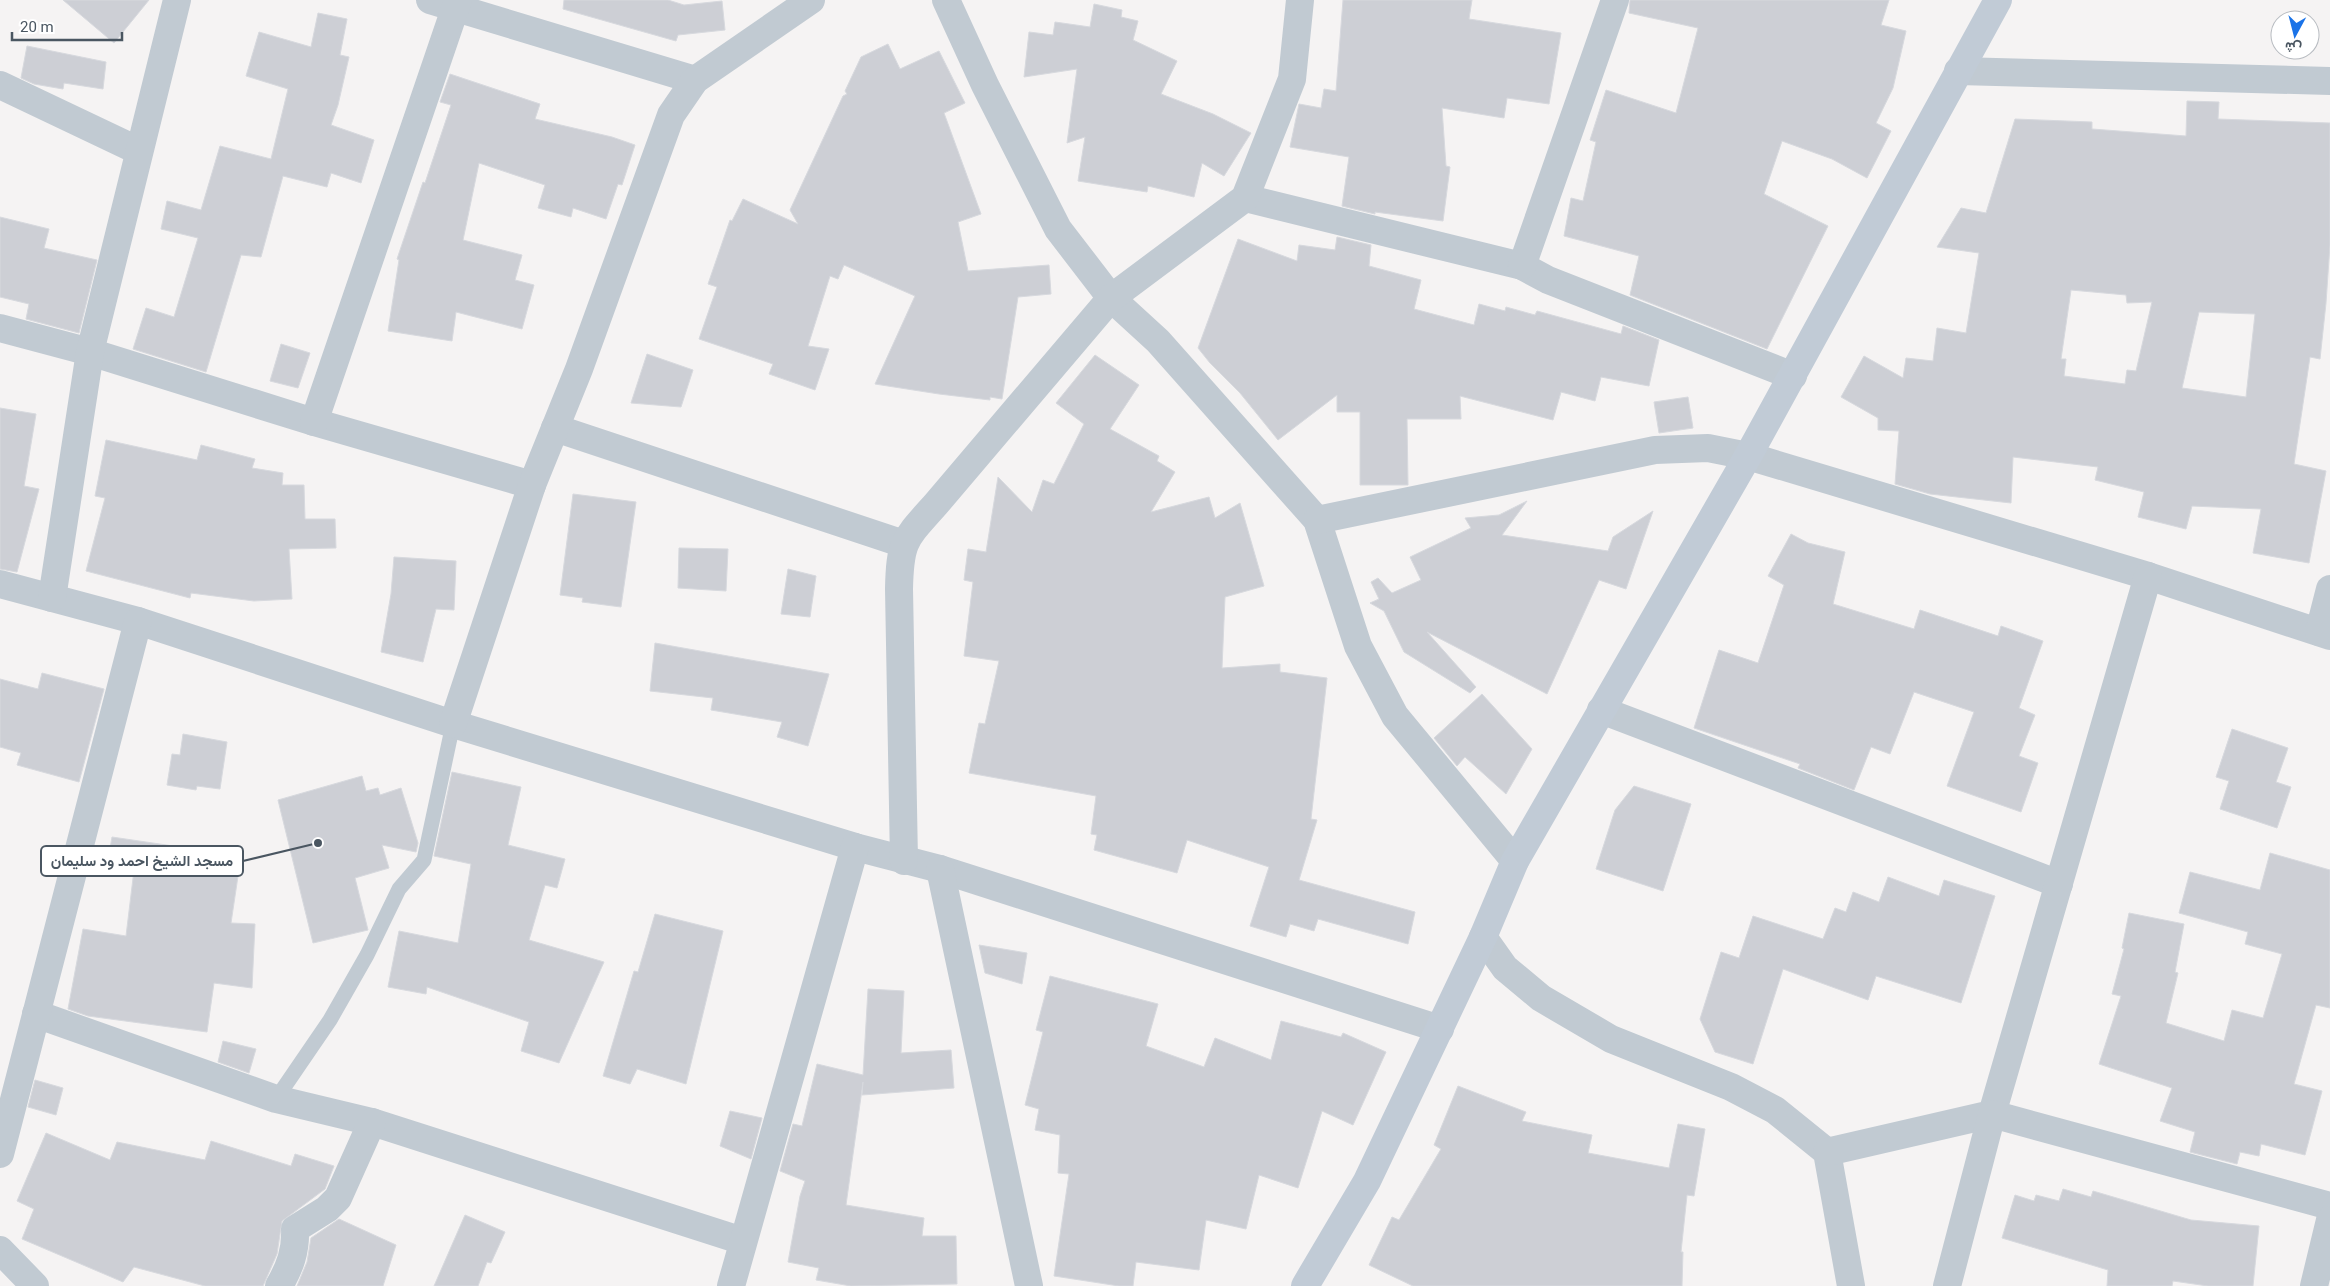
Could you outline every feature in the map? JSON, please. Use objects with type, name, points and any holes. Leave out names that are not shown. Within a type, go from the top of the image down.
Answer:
[{"type":"street","points":[[52,598],[90,352],[177,0]]},
{"type":"street","points":[[453,724],[532,485],[579,369],[671,115],[695,80],[811,0]]},
{"type":"street","points":[[946,0],[985,85],[1058,229],[1111,298],[1158,341],[1317,520],[1358,646],[1395,716],[1515,861]]},
{"type":"street","points":[[904,861],[899,563],[904,544],[910,532],[1111,298],[1245,198],[1292,79],[1300,0]]},
{"type":"street","points":[[1522,266],[1615,0]]},
{"type":"street","points":[[1305,1286],[1367,1181],[1483,937],[1515,861],[1793,376],[1998,0]]},
{"type":"street","points":[[314,422],[448,2],[695,80]]},
{"type":"street","points":[[1958,71],[2330,81]]},
{"type":"street","points":[[0,85],[139,151]]},
{"type":"street","points":[[1245,198],[1522,266],[1548,280],[1793,376]]},
{"type":"street","points":[[0,328],[90,352],[314,422],[532,485]]},
{"type":"street","points":[[555,428],[904,544]]},
{"type":"street","points":[[1317,520],[1656,450],[1708,448],[1748,456],[2148,576],[2324,634],[2330,589]]},
{"type":"street","points":[[1947,1286],[1992,1114],[2148,576]]},
{"type":"street","points":[[0,584],[138,622],[453,724],[855,847],[940,869],[1440,1029]]},
{"type":"street","points":[[0,1154],[138,622]]},
{"type":"street","points":[[1601,710],[2059,884]]},
{"type":"street","points":[[731,1286],[855,847]]},
{"type":"street","points":[[940,869],[1029,1286]]},
{"type":"street","points":[[1483,937],[1506,968],[1541,998],[1611,1039],[1731,1086],[1775,1110],[1827,1152],[1851,1286]]},
{"type":"street","points":[[36,1014],[276,1098],[372,1122],[743,1241]]},
{"type":"street","points":[[1827,1152],[1992,1114],[2330,1206]]},
{"type":"street","points":[[279,1286],[288,1271],[296,1247],[295,1230],[326,1209],[338,1198],[372,1122]]},
{"type":"street","points":[[2314,1286],[2330,1220]]},
{"type":"street","points":[[0,1250],[35,1286]]},
{"type":"lane","points":[[276,1098],[330,1020],[367,955],[399,889],[424,860],[453,724]]},
{"type":"building","points":[[63,0],[149,0],[114,43]]},
{"type":"building","points":[[564,0],[668,0],[684,5],[722,1],[725,30],[678,35],[676,41],[563,9]]},
{"type":"building","points":[[1343,0],[1472,0],[1469,19],[1561,33],[1549,104],[1507,98],[1504,118],[1442,108],[1446,166],[1450,167],[1443,221],[1375,212],[1375,214],[1342,206],[1349,157],[1290,147],[1299,104],[1321,108],[1324,89],[1336,91]]},
{"type":"building","points":[[1630,0],[1889,0],[1881,25],[1906,31],[1893,88],[1876,123],[1891,131],[1867,178],[1832,159],[1782,141],[1764,194],[1828,226],[1767,349],[1630,295],[1639,256],[1564,236],[1571,198],[1583,201],[1596,142],[1590,140],[1606,90],[1676,113],[1698,28],[1629,13]]},
{"type":"building","points":[[1094,4],[1122,10],[1121,17],[1138,21],[1133,40],[1177,61],[1161,94],[1213,114],[1251,133],[1224,176],[1202,163],[1194,197],[1148,186],[1147,192],[1078,181],[1085,137],[1067,143],[1077,69],[1024,77],[1029,32],[1053,35],[1055,22],[1090,27]]},
{"type":"building","points":[[318,13],[347,19],[340,55],[349,57],[338,105],[331,125],[374,140],[361,183],[331,173],[327,187],[283,176],[261,257],[241,255],[206,372],[133,349],[146,308],[174,317],[198,238],[161,229],[167,201],[201,210],[220,146],[271,159],[288,89],[246,76],[259,32],[311,47]]},
{"type":"building","points":[[888,44],[900,69],[939,51],[965,103],[944,113],[981,214],[958,222],[968,271],[1049,265],[1051,294],[1018,297],[1002,399],[990,397],[990,400],[939,394],[875,384],[915,296],[844,265],[838,279],[830,276],[808,346],[829,349],[815,390],[769,374],[773,364],[699,339],[717,287],[708,284],[730,220],[732,221],[743,199],[798,224],[790,210],[843,96],[847,94],[845,91],[861,57]]},
{"type":"building","points":[[27,46],[106,62],[103,89],[64,83],[63,89],[34,84],[21,78]]},
{"type":"building","points":[[450,74],[540,104],[535,119],[612,137],[635,145],[622,185],[618,184],[606,219],[573,208],[571,217],[538,208],[545,185],[479,163],[463,240],[522,255],[515,280],[534,285],[522,329],[456,312],[452,341],[388,331],[399,260],[397,259],[451,105],[440,102]]},
{"type":"building","points":[[2187,101],[2219,102],[2218,119],[2330,123],[2330,245],[2326,303],[2320,359],[2310,357],[2294,464],[2326,471],[2309,563],[2253,553],[2261,509],[2192,506],[2186,529],[2138,517],[2144,492],[2095,480],[2098,467],[2013,457],[2011,503],[1930,494],[1895,484],[1899,431],[1878,430],[1878,418],[1841,397],[1864,356],[1903,378],[1906,358],[1933,361],[1937,328],[1966,333],[1979,253],[1937,247],[1961,208],[1986,213],[2015,119],[2092,122],[2092,129],[2186,136]],"holes":[[[2071,290],[2126,295],[2127,303],[2152,302],[2136,371],[2127,370],[2125,384],[2064,376],[2066,359],[2061,359]],[[2199,312],[2255,314],[2246,397],[2182,388]]]},
{"type":"building","points":[[0,217],[49,229],[44,248],[97,260],[79,333],[26,319],[29,304],[0,297]]},
{"type":"building","points":[[1337,237],[1371,245],[1369,266],[1421,280],[1414,309],[1474,325],[1479,304],[1505,311],[1506,307],[1535,315],[1537,311],[1621,334],[1623,326],[1659,340],[1649,386],[1601,377],[1595,401],[1561,392],[1553,420],[1460,396],[1461,419],[1407,419],[1408,485],[1360,485],[1360,412],[1337,412],[1337,395],[1278,440],[1240,393],[1198,348],[1238,239],[1297,261],[1299,245],[1335,250]]},
{"type":"building","points":[[281,344],[310,353],[298,388],[270,381]]},
{"type":"building","points":[[647,354],[693,370],[681,407],[631,403]]},
{"type":"building","points":[[1095,355],[1139,385],[1110,429],[1159,456],[1157,461],[1175,472],[1151,512],[1209,497],[1215,518],[1240,503],[1264,586],[1225,597],[1222,668],[1280,664],[1280,672],[1327,678],[1311,819],[1317,820],[1299,880],[1415,912],[1408,944],[1318,919],[1314,931],[1290,924],[1286,937],[1250,926],[1269,867],[1187,840],[1177,873],[1094,850],[1097,835],[1091,834],[1096,796],[969,773],[979,723],[985,724],[999,661],[964,656],[973,582],[964,580],[968,549],[986,552],[998,477],[1032,512],[1043,480],[1054,484],[1084,424],[1056,403]]},
{"type":"building","points":[[1688,397],[1693,428],[1659,433],[1654,402]]},
{"type":"building","points":[[0,408],[36,414],[24,486],[39,489],[17,572],[0,569]]},
{"type":"building","points":[[106,440],[197,460],[201,445],[255,459],[252,468],[283,473],[282,485],[304,485],[305,519],[335,519],[336,548],[289,549],[292,599],[254,601],[191,593],[190,598],[86,571],[105,498],[95,496]]},
{"type":"building","points":[[573,494],[636,502],[621,607],[582,602],[583,598],[560,595]]},
{"type":"building","points":[[1527,501],[1502,535],[1608,551],[1613,537],[1653,511],[1626,589],[1599,580],[1547,694],[1427,632],[1476,687],[1470,693],[1404,652],[1384,611],[1370,603],[1379,599],[1371,582],[1378,578],[1392,593],[1421,580],[1410,557],[1471,528],[1465,518],[1499,515]]},
{"type":"building","points":[[1791,534],[1808,543],[1845,552],[1833,604],[1914,629],[1920,610],[1998,636],[2001,626],[2043,641],[2019,708],[2035,715],[2019,756],[2038,763],[2021,812],[1947,786],[1974,712],[1914,692],[1890,754],[1871,747],[1854,790],[1798,768],[1800,764],[1694,728],[1719,650],[1758,663],[1784,585],[1768,576]]},
{"type":"building","points":[[679,548],[728,549],[726,591],[678,588]]},
{"type":"building","points":[[394,557],[456,561],[454,610],[436,609],[423,662],[381,652],[391,594]]},
{"type":"building","points":[[788,569],[816,576],[810,617],[781,614]]},
{"type":"building","points":[[655,643],[829,674],[808,746],[777,737],[782,722],[711,710],[713,698],[650,691]]},
{"type":"building","points":[[42,673],[104,689],[79,782],[17,765],[21,753],[0,747],[0,679],[38,689]]},
{"type":"building","points":[[1482,694],[1532,749],[1506,794],[1465,757],[1457,766],[1434,738]]},
{"type":"building","points":[[2232,729],[2288,748],[2276,782],[2291,787],[2277,828],[2220,809],[2229,781],[2216,777]]},
{"type":"building","points":[[183,734],[227,742],[220,789],[197,786],[196,790],[167,785],[172,754],[180,755]]},
{"type":"building","points":[[452,772],[521,787],[508,845],[565,859],[557,888],[545,885],[529,940],[604,962],[559,1063],[521,1051],[529,1022],[427,987],[426,994],[388,987],[399,931],[458,943],[471,864],[434,856]]},
{"type":"building","points":[[362,776],[366,791],[378,788],[380,795],[401,788],[418,843],[416,852],[382,845],[389,868],[355,878],[368,930],[313,943],[278,800]]},
{"type":"building","points":[[1634,786],[1691,804],[1663,891],[1596,869],[1615,810]]},
{"type":"building","points":[[112,837],[241,856],[231,923],[255,924],[252,988],[214,983],[207,1032],[88,1016],[68,1009],[83,929],[126,936],[134,870],[107,866]]},
{"type":"building","points":[[2270,853],[2330,870],[2330,1008],[2316,1005],[2294,1084],[2322,1091],[2305,1155],[2261,1144],[2259,1156],[2240,1152],[2237,1164],[2190,1152],[2195,1132],[2160,1121],[2172,1088],[2099,1064],[2121,996],[2112,994],[2124,949],[2122,948],[2129,913],[2184,924],[2175,972],[2178,973],[2166,1023],[2224,1041],[2232,1010],[2263,1018],[2282,954],[2245,944],[2248,932],[2179,913],[2190,872],[2260,890]]},
{"type":"building","points":[[1888,877],[1939,896],[1944,880],[1995,896],[1961,1003],[1876,976],[1868,1000],[1783,969],[1753,1064],[1715,1052],[1700,1019],[1721,952],[1739,958],[1753,916],[1823,939],[1835,908],[1846,912],[1853,892],[1879,902]]},
{"type":"building","points":[[655,914],[723,931],[686,1084],[637,1069],[630,1084],[603,1076],[634,971],[638,972]]},
{"type":"building","points":[[979,945],[1027,953],[1022,984],[985,973]]},
{"type":"building","points":[[1050,976],[1158,1004],[1146,1046],[1204,1067],[1215,1038],[1271,1060],[1281,1021],[1341,1037],[1343,1033],[1386,1052],[1353,1125],[1322,1111],[1298,1188],[1259,1175],[1246,1229],[1206,1220],[1199,1270],[1136,1262],[1133,1286],[1119,1286],[1054,1276],[1069,1174],[1058,1173],[1060,1135],[1035,1130],[1039,1109],[1025,1105],[1043,1032],[1036,1030]]},
{"type":"building","points":[[868,989],[904,991],[901,1053],[951,1050],[954,1088],[862,1095],[863,1082],[846,1205],[924,1218],[922,1236],[956,1236],[957,1284],[851,1286],[816,1280],[819,1268],[788,1262],[800,1196],[805,1181],[780,1171],[793,1124],[802,1126],[817,1064],[863,1075]]},
{"type":"building","points":[[223,1041],[256,1049],[249,1073],[218,1062]]},
{"type":"building","points":[[35,1080],[63,1088],[56,1115],[28,1107]]},
{"type":"building","points":[[1458,1086],[1526,1112],[1522,1121],[1592,1135],[1588,1153],[1669,1168],[1678,1124],[1705,1129],[1694,1196],[1687,1195],[1681,1252],[1683,1252],[1682,1286],[1413,1286],[1369,1265],[1392,1217],[1399,1220],[1441,1149],[1434,1145]]},
{"type":"building","points":[[730,1111],[762,1118],[751,1159],[720,1146]]},
{"type":"building","points":[[46,1133],[110,1160],[117,1142],[205,1160],[211,1141],[291,1166],[295,1154],[334,1166],[325,1189],[282,1221],[277,1254],[263,1286],[205,1286],[134,1267],[123,1282],[22,1239],[34,1209],[17,1201]]},
{"type":"building","points":[[2063,1189],[2091,1197],[2093,1191],[2191,1220],[2259,1226],[2253,1286],[2208,1286],[2173,1281],[2172,1286],[2107,1286],[2108,1270],[2002,1238],[2015,1195],[2034,1201],[2036,1195],[2059,1201]]},
{"type":"building","points":[[465,1215],[505,1232],[491,1263],[487,1262],[478,1286],[434,1286]]},
{"type":"building","points":[[339,1219],[396,1245],[383,1286],[297,1286],[307,1262],[311,1238]]},
{"type":"place","name":"مسجد الشيخ احمد ود سليمان","points":[[318,843]]}]
